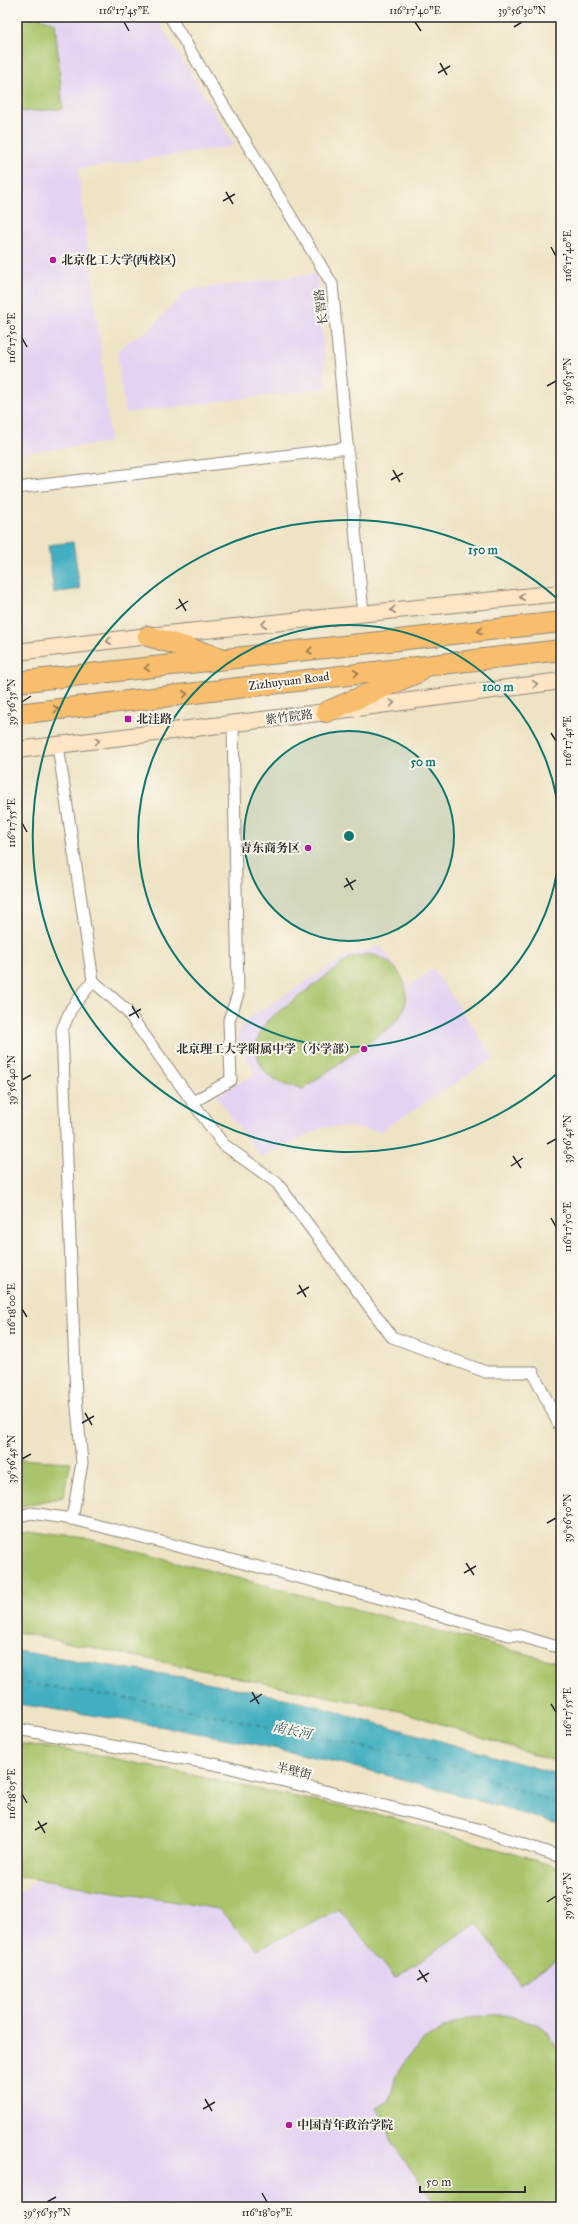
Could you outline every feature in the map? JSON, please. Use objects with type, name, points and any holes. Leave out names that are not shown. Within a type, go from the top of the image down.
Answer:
[{"type":"highway","points":[[17,682],[561,622]]},
{"type":"highway","points":[[148,636],[227,660]]},
{"type":"highway","name":"Zizhuyuan Road","points":[[17,714],[439,663],[561,650]]},
{"type":"highway","points":[[326,712],[439,663]]},
{"type":"street","name":"长智路","points":[[170,17],[332,284],[363,614]]},
{"type":"street","points":[[17,488],[348,448]]},
{"type":"street","points":[[17,652],[148,636],[561,593]]},
{"type":"street","name":"紫竹院路","points":[[17,750],[233,724],[561,681]]},
{"type":"street","points":[[193,1102],[231,1080],[229,1020],[238,994],[233,724]]},
{"type":"street","points":[[58,746],[93,982],[126,1010],[223,1144],[277,1183],[392,1337],[486,1372],[533,1372],[561,1429]]},
{"type":"street","points":[[72,1519],[82,1463],[76,1396],[62,1030],[70,1009],[93,982]]},
{"type":"street","points":[[17,1517],[31,1513],[72,1519],[386,1600],[561,1648]]},
{"type":"street","name":"半壁街","points":[[17,1729],[219,1765],[474,1828],[561,1857]]},
{"type":"shaded area","name":"北京化工大学(西校区)","points":[[17,17],[156,17],[235,146],[78,169],[101,351],[110,442],[17,454]]},
{"type":"shaded area","points":[[317,274],[327,388],[125,413],[117,352],[129,341],[150,329],[187,290]]},
{"type":"shaded area","name":"北京理工大学附属中学（小学部）","points":[[381,946],[409,986],[433,969],[494,1058],[381,1131],[345,1127],[324,1127],[261,1158],[216,1096],[255,1074],[238,1041],[239,1030],[246,1020],[348,955]]},
{"type":"shaded area","name":"中国青年政治学院","points":[[38,1880],[219,1909],[257,1950],[339,1909],[395,1977],[477,1923],[520,1984],[561,1956],[561,2207],[17,2207],[17,1894]]},
{"type":"green space","points":[[17,17],[38,17],[55,23],[63,109],[17,112]]},
{"type":"green space","points":[[368,954],[381,958],[391,964],[399,973],[404,984],[406,995],[405,1007],[399,1018],[389,1028],[302,1090],[300,1087],[286,1085],[275,1080],[266,1072],[260,1063],[257,1052],[258,1041],[262,1029],[270,1018],[350,958]]},
{"type":"green space","points":[[17,1459],[71,1462],[63,1497],[17,1507]]},
{"type":"green space","points":[[17,1530],[85,1538],[561,1663],[561,1763],[404,1712],[17,1632]]},
{"type":"green space","points":[[17,1743],[93,1754],[393,1818],[561,1868],[561,1956],[520,1984],[477,1923],[395,1978],[339,1909],[257,1950],[219,1909],[17,1876]]},
{"type":"green space","points":[[505,2015],[535,2023],[545,2030],[561,2053],[561,2207],[438,2207],[390,2140],[388,2127],[376,2108],[388,2100],[392,2093],[398,2073],[414,2050],[425,2040],[448,2026],[475,2017]]},
{"type":"water","points":[[73,542],[80,589],[54,593],[48,545]]},
{"type":"water","name":"南长河","points":[[17,1651],[182,1677],[298,1701],[561,1775],[561,1825],[418,1784],[309,1756],[177,1729],[17,1704]]},
{"type":"ferry route","points":[[17,1682],[151,1702],[449,1765],[561,1805]]},
{"type":"place","name":"北京化工大学(西校区)","points":[[53,260]]},
{"type":"place","name":"北洼路","points":[[128,719]]},
{"type":"place","name":"青东商务区","points":[[308,848]]},
{"type":"place","name":"北京理工大学附属中学（小学部）","points":[[364,1049]]},
{"type":"place","name":"中国青年政治学院","points":[[289,2125]]}]
